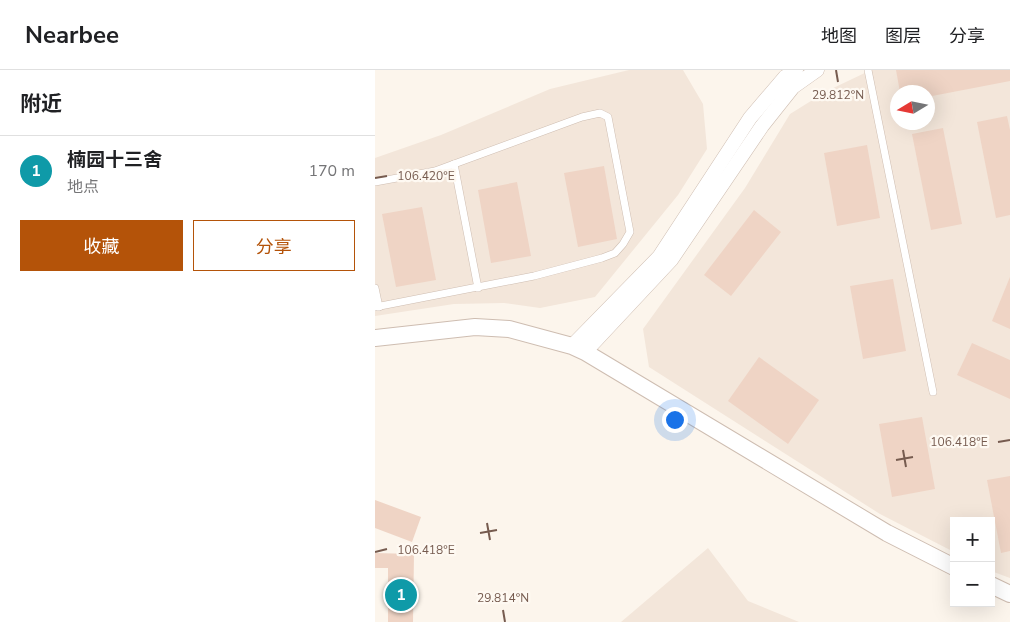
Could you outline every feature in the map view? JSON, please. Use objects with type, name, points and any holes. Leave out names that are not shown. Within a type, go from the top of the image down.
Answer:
[{"type":"street","points":[[579,349],[659,256],[750,118],[785,77],[796,70]]},
{"type":"street","points":[[579,349],[671,260],[762,126],[793,87],[817,70]]},
{"type":"street","points":[[375,338],[475,327],[509,329],[579,349],[887,532],[950,566]]},
{"type":"street","points":[[995,587],[1010,594]]},
{"type":"lane","points":[[868,70],[933,392]]},
{"type":"lane","points":[[375,182],[435,171],[582,117],[601,112],[608,117],[630,232],[615,253],[534,276],[377,307],[375,288]]},
{"type":"lane","points":[[455,164],[478,288]]},
{"type":"shaded area","points":[[629,70],[683,70],[703,104],[707,149],[678,195],[595,297],[540,308],[504,303],[454,304],[375,316],[375,158],[441,135],[550,89]]},
{"type":"shaded area","points":[[871,70],[1010,70],[1010,578],[995,572],[995,517],[950,517],[950,550],[880,514],[649,367],[643,329],[745,188],[790,114],[827,91]]},
{"type":"shaded area","points":[[708,548],[748,601],[799,622],[621,622]]},
{"type":"building","points":[[896,70],[1010,70],[1010,81],[935,95],[935,85],[899,85]]},
{"type":"building","points":[[1007,116],[1010,130],[1010,215],[996,218],[977,122]]},
{"type":"building","points":[[943,128],[962,224],[931,230],[912,134]]},
{"type":"building","points":[[867,145],[880,218],[837,226],[824,153]]},
{"type":"building","points":[[604,166],[617,239],[578,247],[564,173]]},
{"type":"building","points":[[517,182],[531,256],[491,263],[478,190]]},
{"type":"building","points":[[422,207],[436,280],[396,287],[382,214]]},
{"type":"building","points":[[754,210],[781,232],[731,296],[704,275]]},
{"type":"building","points":[[1010,277],[1010,329],[992,321]]},
{"type":"building","points":[[893,279],[906,351],[863,359],[850,286]]},
{"type":"building","points":[[972,343],[1010,360],[1010,399],[957,375]]},
{"type":"building","points":[[759,357],[819,400],[788,444],[728,401]]},
{"type":"building","points":[[922,417],[935,489],[892,497],[879,424]]},
{"type":"building","points":[[1010,476],[1010,551],[1001,553],[987,480]]},
{"type":"building","points":[[375,500],[421,517],[412,542],[375,528]]},
{"type":"building","points":[[375,553],[414,554],[413,622],[388,622],[388,568],[375,568]]},
{"type":"place","name":"楠园十三舍","points":[[401,595]]}]
